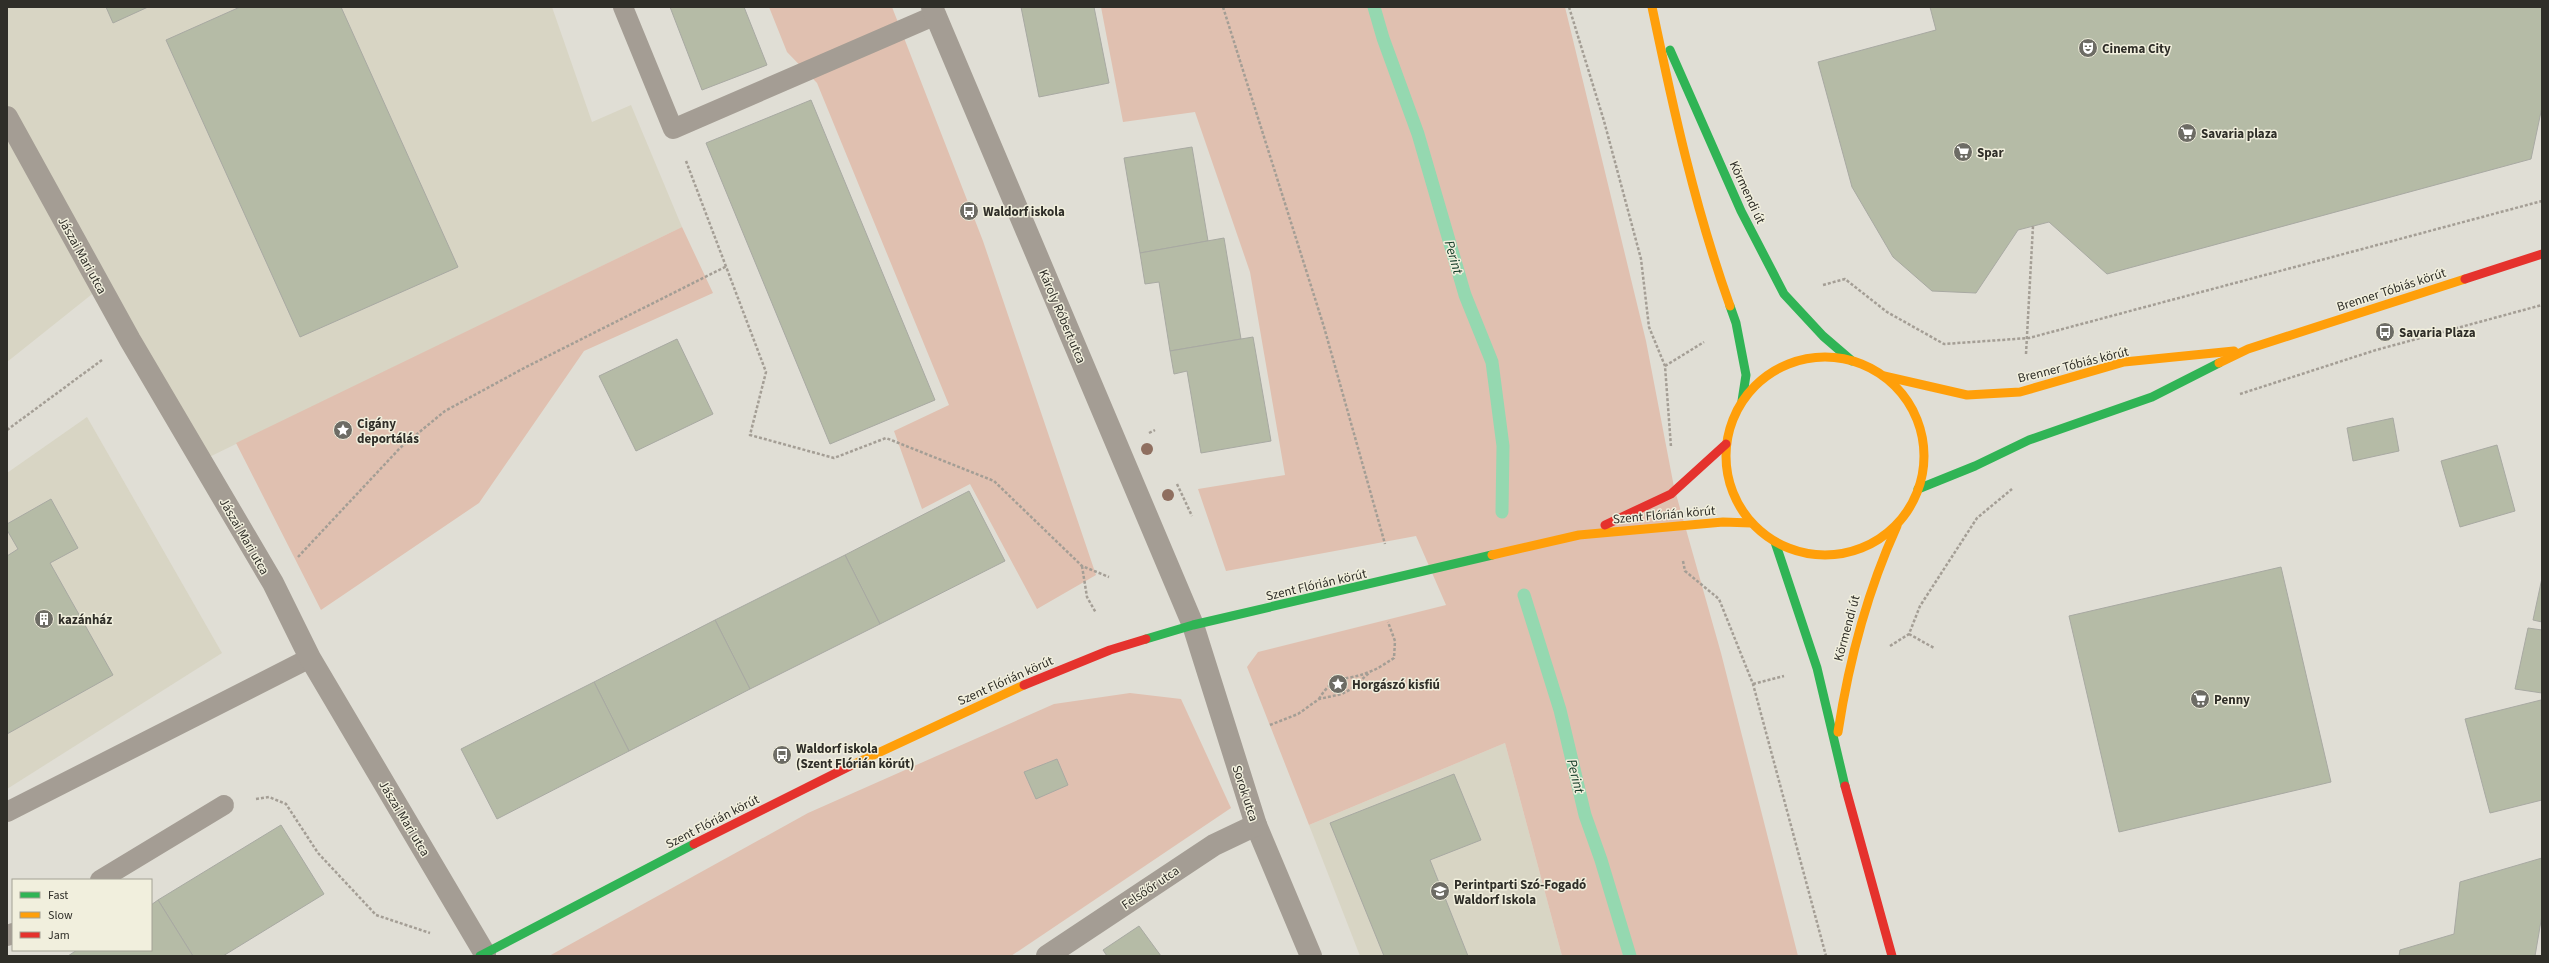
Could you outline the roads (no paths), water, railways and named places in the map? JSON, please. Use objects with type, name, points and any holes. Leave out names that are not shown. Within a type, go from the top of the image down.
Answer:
[{"type":"street","name":"Körmendi út","points":[[1653,10],[1741,211],[1784,294],[1823,336],[1852,361]]},
{"type":"street","name":"Körmendi út","points":[[1653,10],[1674,113],[1705,233],[1736,323],[1746,375],[1742,401]]},
{"type":"street","name":"Károly Róbert utca","points":[[934,11],[1192,625]]},
{"type":"street","name":"Jászai Mari utca","points":[[7,117],[130,340],[272,583],[310,658],[483,955]]},
{"type":"street","name":"Brenner Tóbiás körút","points":[[1918,489],[1975,466],[2029,440],[2152,398],[2248,349],[2542,254]]},
{"type":"street","name":"Brenner Tóbiás körút","points":[[1883,376],[1967,395],[2020,392],[2124,362],[2248,349]]},
{"type":"street","points":[[1820,358],[1852,361],[1883,376],[1906,398],[1915,414],[1921,433],[1924,451],[1923,473],[1911,506],[1898,523],[1884,536],[1867,546],[1844,554],[1811,554],[1795,551],[1774,542],[1751,523],[1738,505],[1730,488],[1726,463],[1726,444],[1734,415],[1742,401],[1770,374],[1803,359],[1820,358]]},
{"type":"street","name":"Szent Flórián körút","points":[[1579,535],[1630,515],[1671,494],[1726,444]]},
{"type":"street","name":"Szent Flórián körút","points":[[483,955],[667,858],[889,747],[1061,670],[1118,648],[1192,625],[1579,535],[1723,522],[1751,523]]},
{"type":"street","name":"Körmendi út","points":[[1836,745],[1849,662],[1866,599],[1898,523]]},
{"type":"street","name":"Körmendi út","points":[[1774,542],[1817,668],[1852,815],[1892,956]]},
{"type":"street","name":"Sorok utca","points":[[1192,625],[1256,825],[1311,956]]},
{"type":"street","name":"Felsőőr utca","points":[[1047,956],[1209,849],[1256,825]]},
{"type":"lane","points":[[623,7],[674,129],[934,11]]},
{"type":"lane","points":[[7,812],[310,658]]},
{"type":"lane","points":[[102,879],[224,805]]},
{"type":"waterway","name":"Perint","points":[[1374,7],[1383,38],[1418,134],[1465,295],[1492,362],[1503,446],[1502,512]]},
{"type":"waterway","name":"Perint","points":[[1524,595],[1560,710],[1585,815],[1601,860],[1630,956]]},
{"type":"place","name":"Cinema City","points":[[2088,48]]},
{"type":"place","name":"Savaria plaza","points":[[2187,133]]},
{"type":"place","name":"Spar","points":[[1963,152]]},
{"type":"place","name":"Waldorf iskola","points":[[969,211]]},
{"type":"place","name":"Savaria Plaza","points":[[2385,332]]},
{"type":"place","name":"Cigány deportálás","points":[[343,430]]},
{"type":"place","name":"kazánház","points":[[44,619]]},
{"type":"place","name":"Horgászó kisfiú","points":[[1338,684]]},
{"type":"place","name":"Penny","points":[[2200,699]]},
{"type":"place","name":"Waldorf iskola (Szent Flórián körút)","points":[[782,755]]},
{"type":"place","name":"Perintparti Szó-Fogadó Waldorf Iskola","points":[[1440,891]]}]
